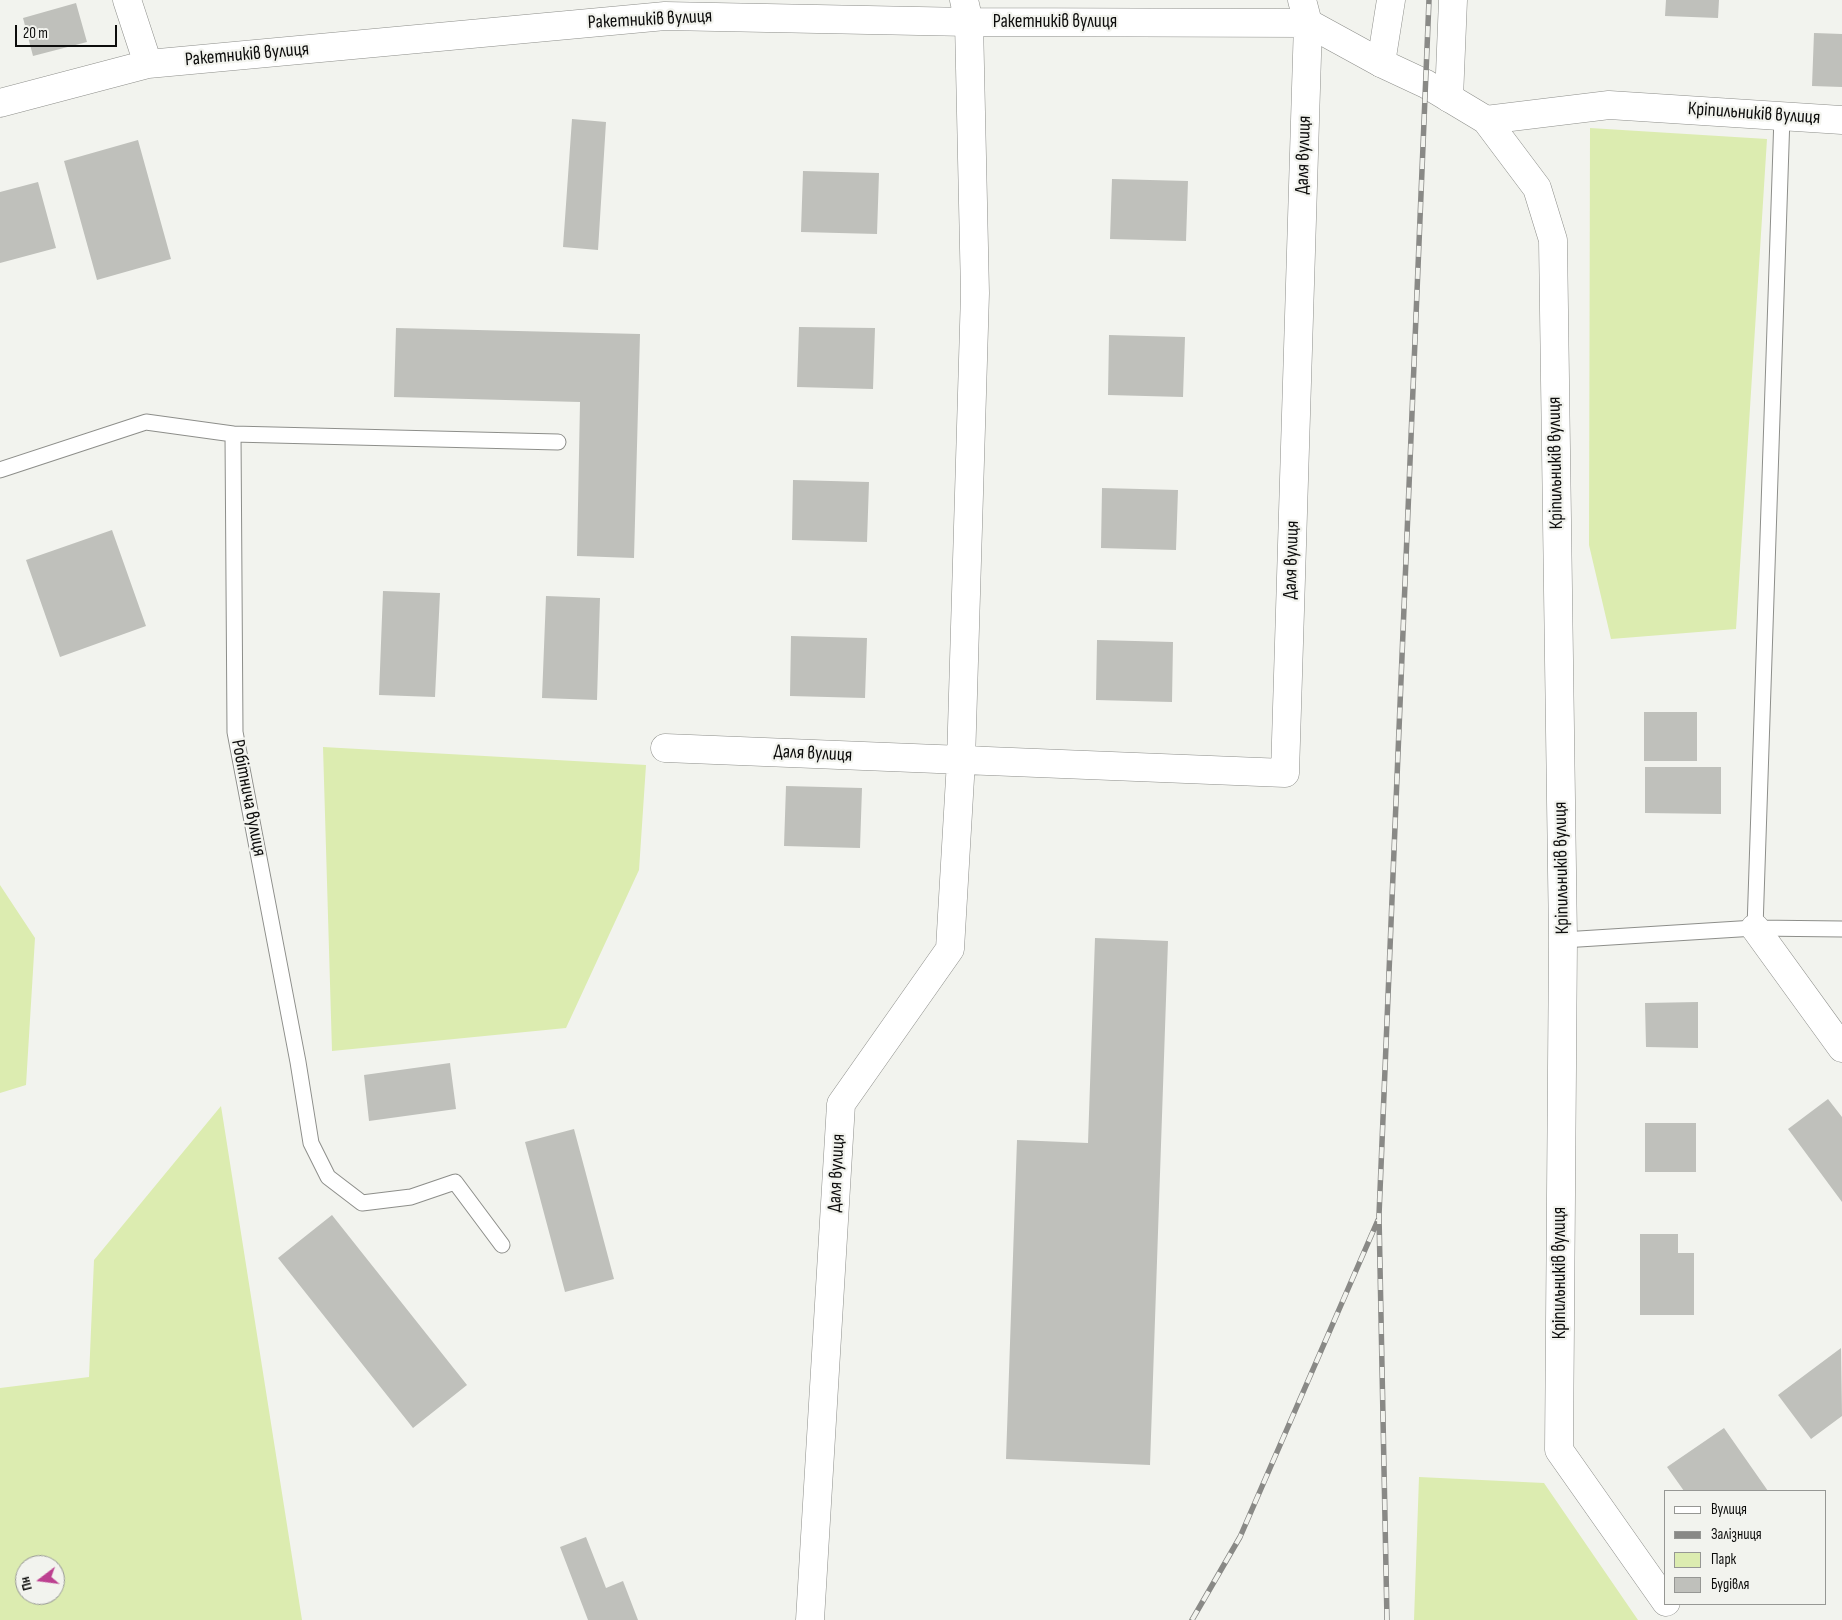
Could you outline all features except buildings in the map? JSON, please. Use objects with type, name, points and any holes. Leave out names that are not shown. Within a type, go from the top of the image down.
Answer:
[{"type":"street","points":[[127,0],[148,64]]},
{"type":"street","points":[[1381,63],[1391,0]]},
{"type":"street","points":[[1449,98],[1453,0]]},
{"type":"street","name":"Ракетників вулиця","points":[[0,103],[148,64],[662,8],[966,11],[1305,11]]},
{"type":"street","name":"Даля вулиця","points":[[810,1620],[841,1104],[950,950],[961,761],[975,293],[966,11]]},
{"type":"street","name":"Кріпильників вулиця","points":[[1305,11],[1381,63],[1426,84],[1486,120],[1537,188],[1553,240],[1563,940],[1559,1450],[1664,1600]]},
{"type":"street","name":"Даля вулиця","points":[[665,748],[1285,773],[1305,11]]},
{"type":"street","name":"Кріпильників вулиця","points":[[1486,120],[1609,105],[1842,120]]},
{"type":"street","points":[[1755,928],[1842,1048]]},
{"type":"street","name":"Кріпильників вулиця","points":[[1668,1605],[1679,1620]]},
{"type":"lane","points":[[1755,928],[1782,116]]},
{"type":"lane","points":[[0,470],[146,422],[233,434],[558,442]]},
{"type":"lane","name":"Робітнича вулиця","points":[[233,434],[235,732],[298,1062],[311,1143],[328,1177],[362,1203],[411,1196],[455,1182],[502,1245]]},
{"type":"lane","points":[[1563,940],[1755,928],[1842,929]]},
{"type":"green space","points":[[1590,128],[1767,139],[1736,629],[1611,639],[1589,545]]},
{"type":"green space","points":[[323,747],[646,765],[639,870],[566,1028],[332,1051]]},
{"type":"green space","points":[[0,885],[35,938],[26,1085],[0,1093]]},
{"type":"green space","points":[[221,1106],[302,1620],[0,1620],[0,1388],[89,1377],[94,1260]]},
{"type":"green space","points":[[1419,1477],[1544,1483],[1638,1620],[1414,1620]]},
{"type":"railway","points":[[1387,1620],[1379,1215],[1429,0]]},
{"type":"railway","points":[[1192,1620],[1240,1537],[1378,1220]]}]
